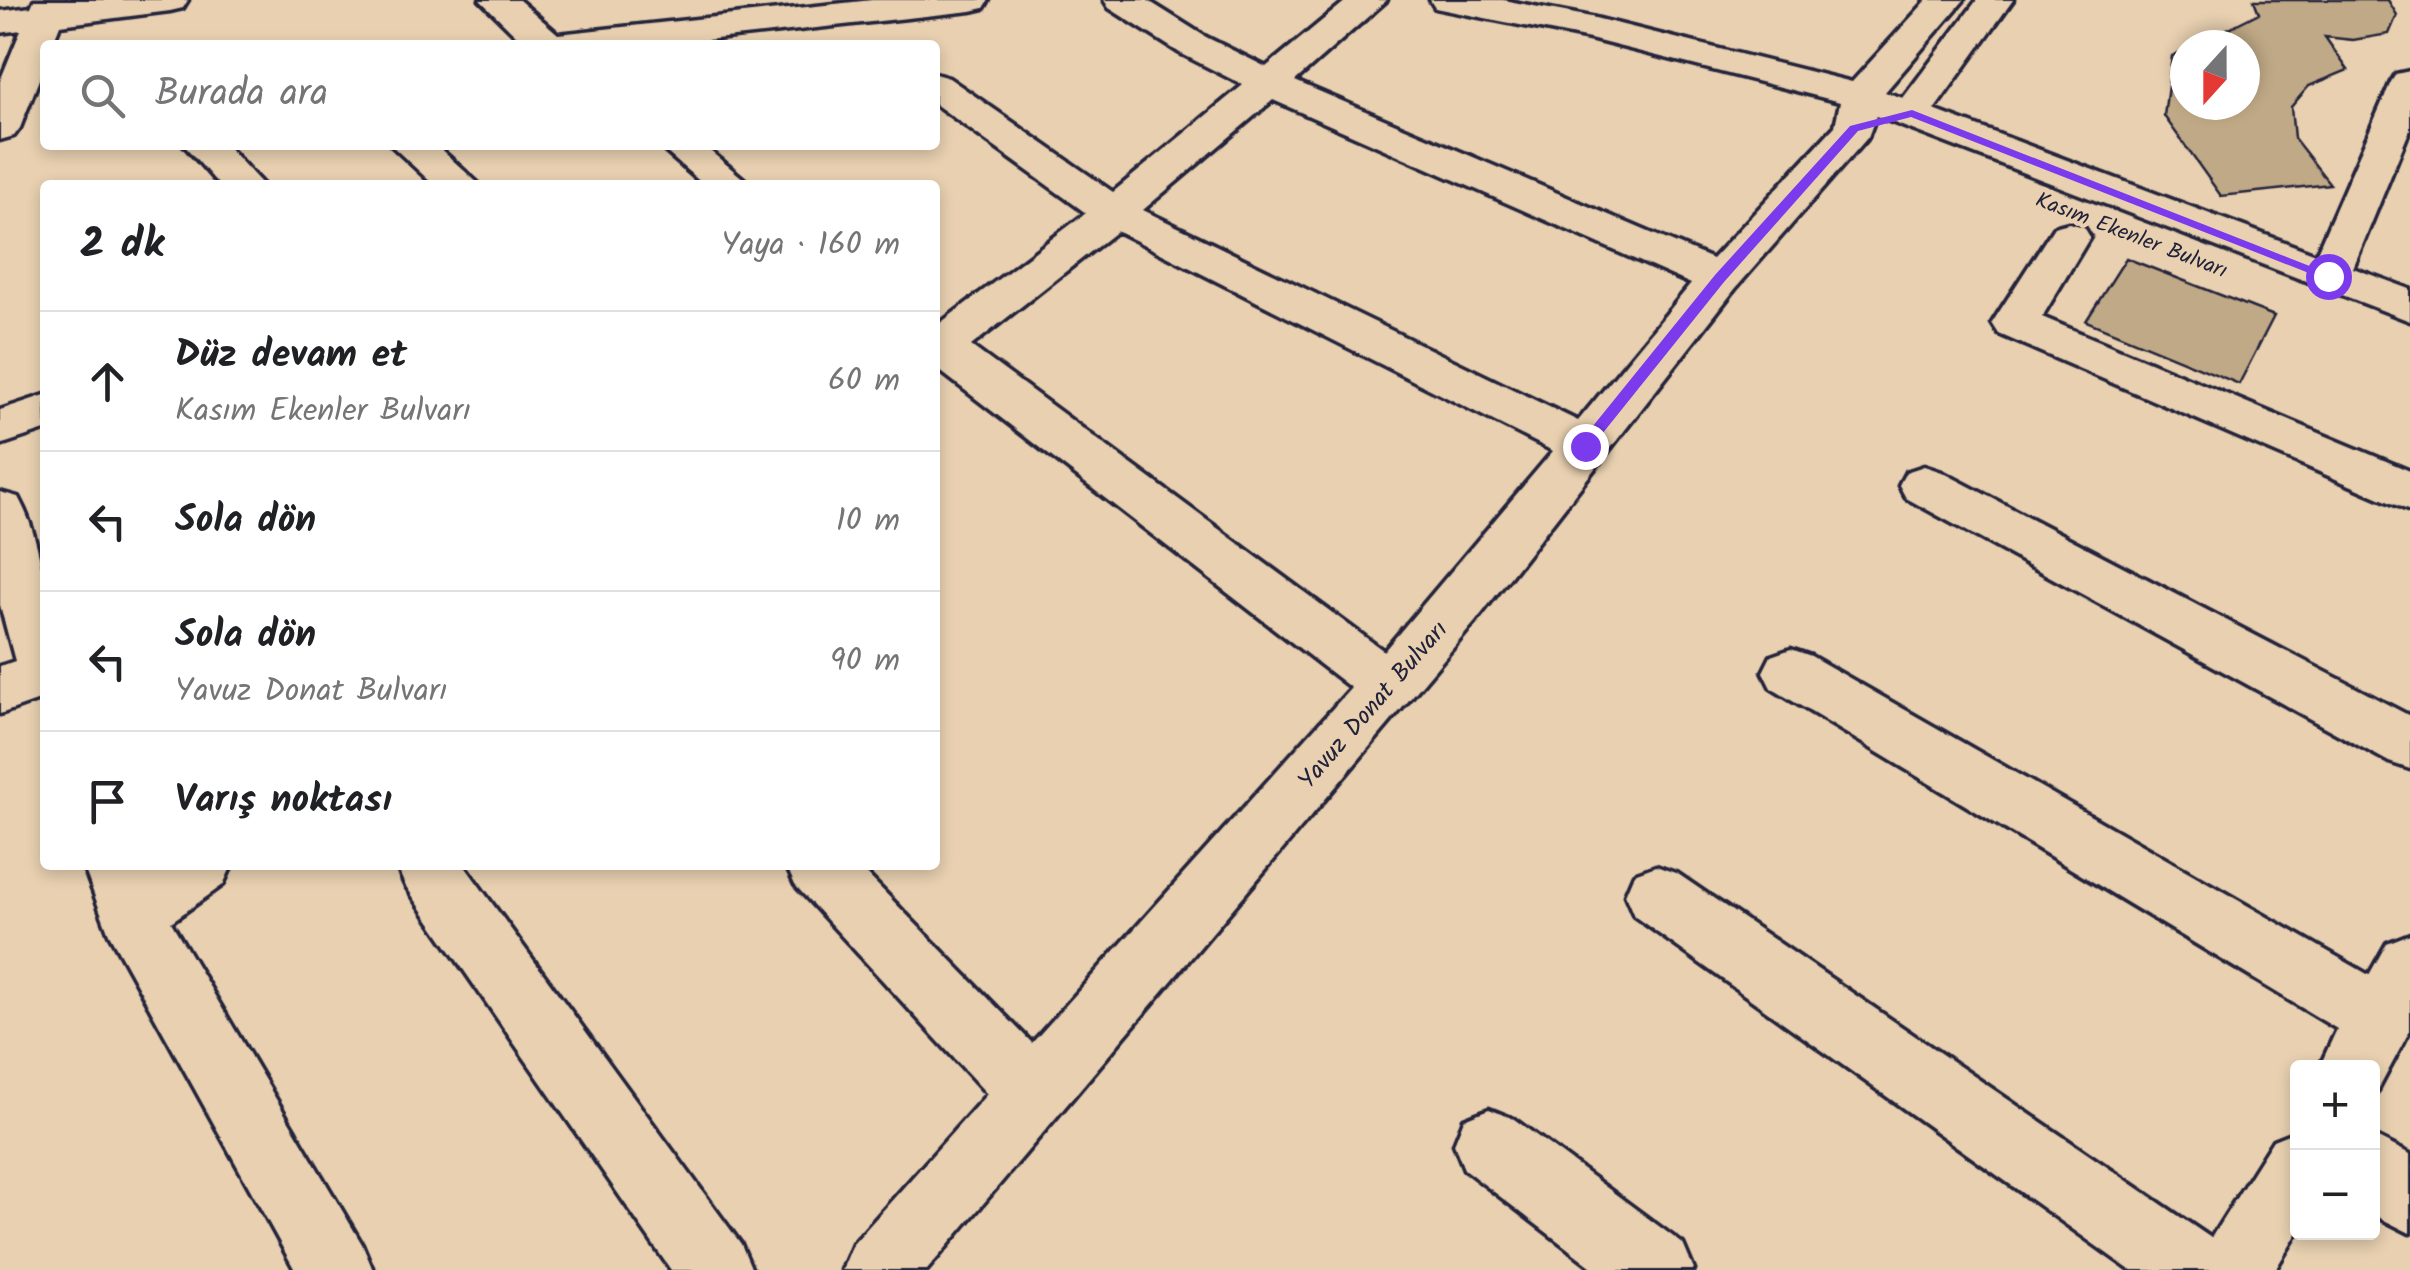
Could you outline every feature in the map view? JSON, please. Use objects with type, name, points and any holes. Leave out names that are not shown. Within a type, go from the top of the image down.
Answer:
[{"type":"street","points":[[0,22],[48,8],[170,0]]},
{"type":"street","points":[[498,0],[542,40]]},
{"type":"street","points":[[605,40],[971,0]]},
{"type":"street","points":[[1122,0],[1193,45],[1270,84],[1720,278]]},
{"type":"street","points":[[940,345],[1114,213],[1370,0]]},
{"type":"street","name":"Kasım Ekenler Bulvarı","points":[[1448,0],[1591,28],[1858,112],[2410,340]]},
{"type":"street","points":[[1858,112],[1912,113],[1996,0]]},
{"type":"street","points":[[13,114],[48,8]]},
{"type":"street","name":"Yavuz Donat Bulvarı","points":[[879,1270],[1388,685],[1858,112],[1926,8]]},
{"type":"street","points":[[841,14],[871,40]]},
{"type":"street","points":[[2328,276],[2399,136],[2410,82]]},
{"type":"street","points":[[940,90],[1114,213],[1585,446]]},
{"type":"street","name":"Kasım Ekenler Bulvarı","points":[[1912,113],[2410,306]]},
{"type":"street","points":[[209,150],[237,180]]},
{"type":"street","points":[[417,150],[452,180]]},
{"type":"street","points":[[684,150],[724,180]]},
{"type":"street","points":[[2069,237],[2015,323],[2410,492]]},
{"type":"street","points":[[940,349],[1388,685]]},
{"type":"street","points":[[0,428],[40,414]]},
{"type":"street","points":[[1924,486],[2410,744]]},
{"type":"street","points":[[0,511],[40,652]]},
{"type":"street","points":[[0,690],[40,672]]},
{"type":"street","points":[[1791,672],[2381,1017]]},
{"type":"street","points":[[185,870],[123,889],[336,1270]]},
{"type":"street","points":[[431,870],[715,1270]]},
{"type":"street","points":[[822,870],[1034,1094]]},
{"type":"street","points":[[1656,895],[2193,1270]]},
{"type":"street","points":[[1489,1144],[1656,1270]]},
{"type":"street","points":[[2380,1176],[2410,1197]]},
{"type":"street","points":[[2233,1270],[2290,1178]]},
{"type":"building","points":[[2254,0],[2388,0],[2397,15],[2389,34],[2353,40],[2325,37],[2348,70],[2309,86],[2291,107],[2294,138],[2330,184],[2221,196],[2164,116],[2170,71],[2170,120],[2260,120],[2260,30],[2225,30],[2259,13]]},
{"type":"building","points":[[2126,258],[2274,316],[2239,384],[2086,321]]},
{"type":"route","points":[[1585,446],[1720,278],[1854,129],[1912,113],[2328,276]]}]
